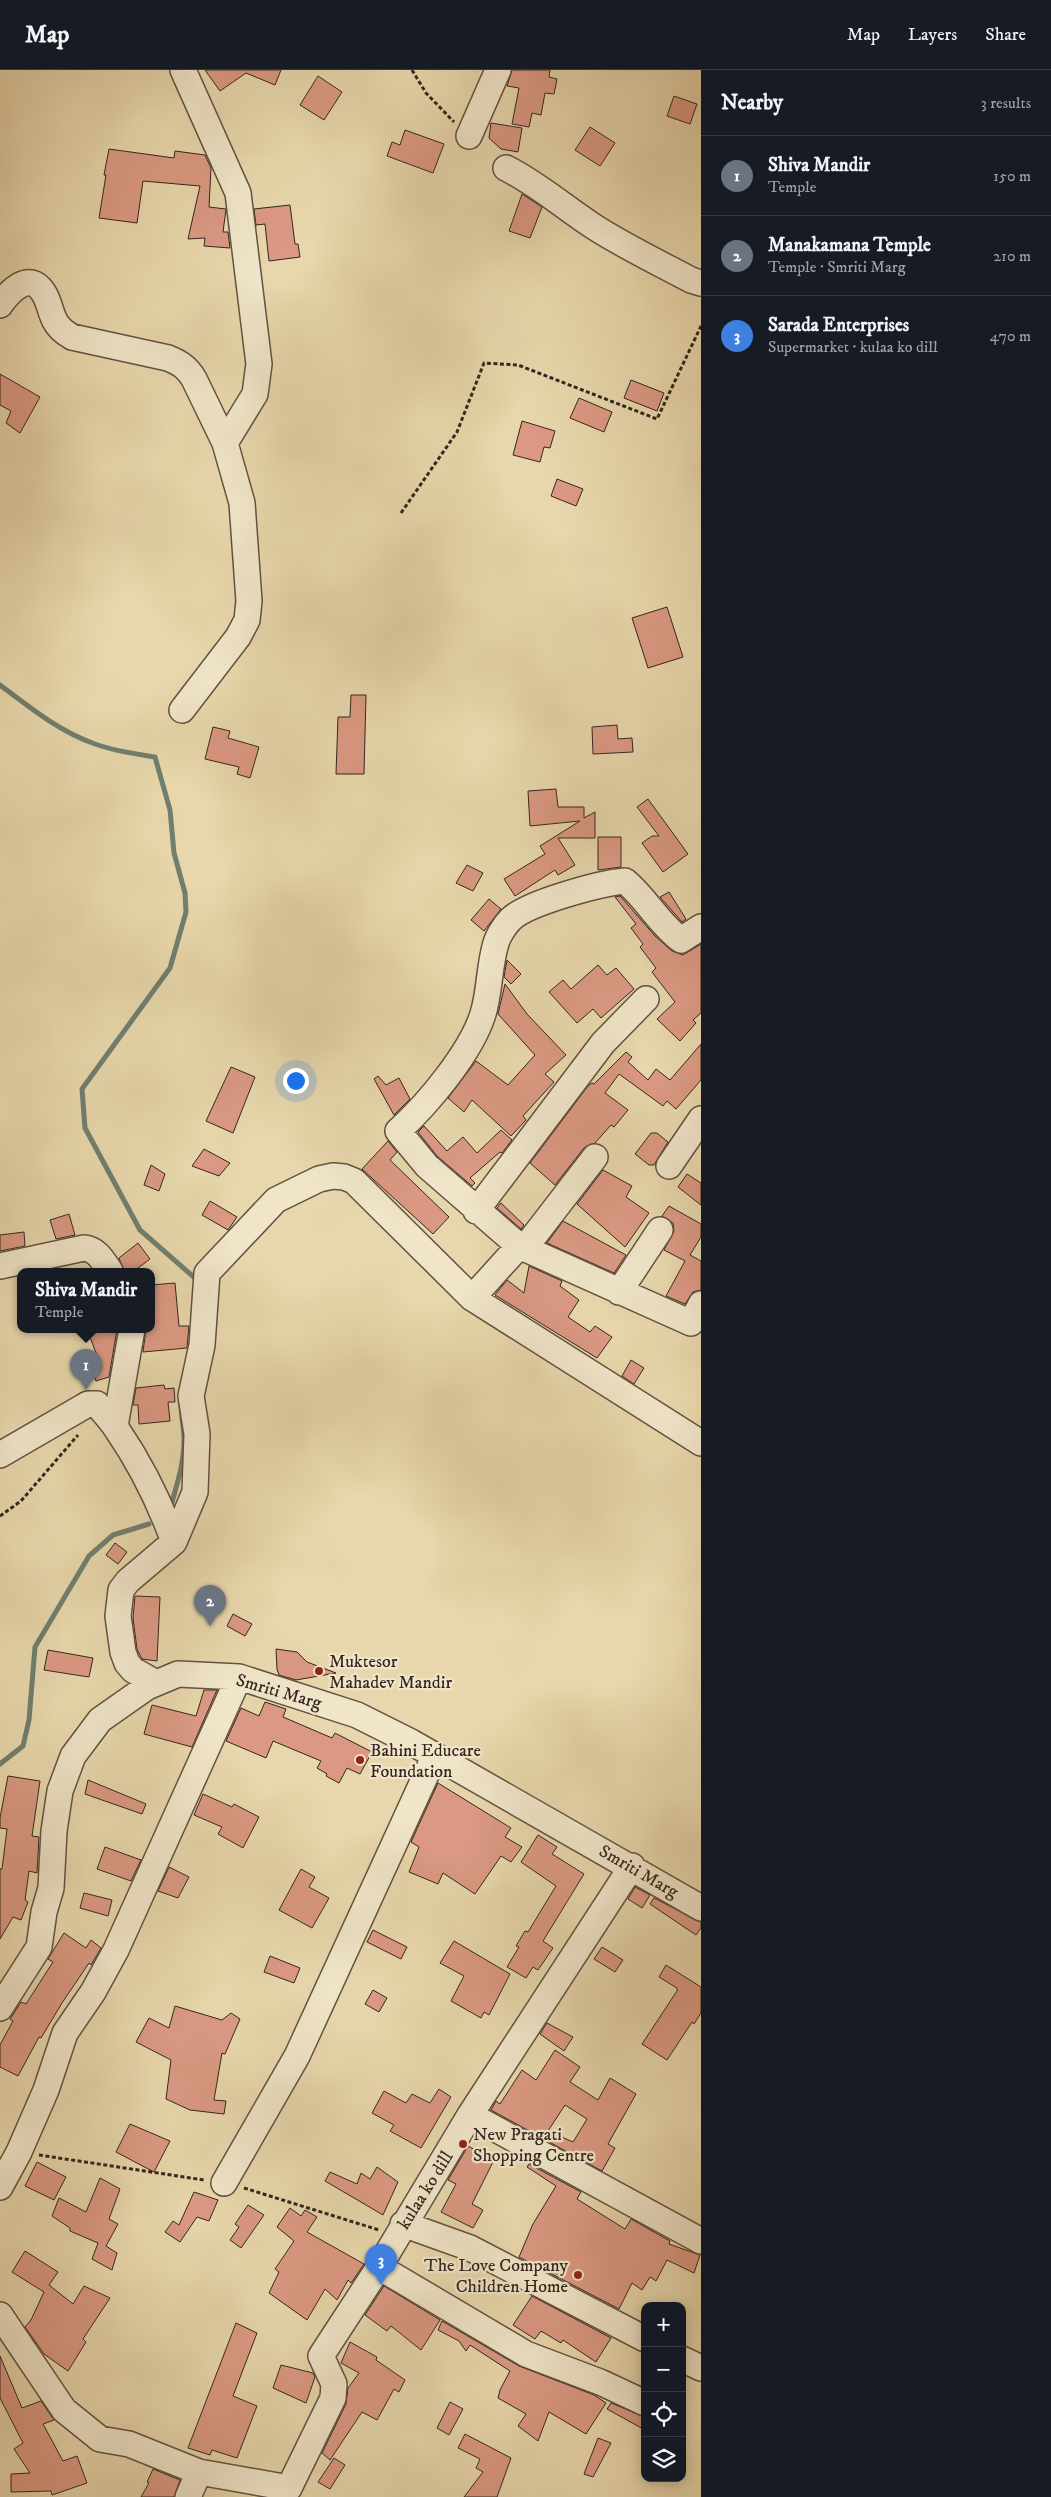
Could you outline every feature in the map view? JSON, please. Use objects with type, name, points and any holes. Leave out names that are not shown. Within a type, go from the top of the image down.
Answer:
[{"type":"street","points":[[183,70],[238,193],[259,364],[255,394],[226,443]]},
{"type":"street","points":[[469,136],[498,70]]},
{"type":"street","points":[[506,168],[531,181],[558,203],[598,229],[691,280],[701,283]]},
{"type":"street","points":[[0,305],[9,292],[19,284],[28,283],[38,286],[44,293],[55,322],[62,331],[72,337],[180,362],[188,369],[194,379],[226,443],[242,503],[249,601],[247,620],[238,638],[182,710]]},
{"type":"street","points":[[701,928],[681,940],[672,934],[636,891],[624,881],[604,883],[531,907],[510,919],[496,941],[483,1014],[468,1048],[414,1117],[398,1131],[427,1166],[521,1247],[619,1292],[691,1322],[701,1304]]},
{"type":"street","points":[[476,1210],[603,1042],[646,999]]},
{"type":"street","points":[[669,1166],[701,1119]]},
{"type":"street","points":[[472,1298],[521,1247],[595,1157]]},
{"type":"street","points":[[156,1683],[133,1670],[126,1663],[118,1616],[121,1590],[128,1581],[174,1542],[195,1492],[197,1434],[191,1396],[202,1345],[207,1273],[276,1200],[319,1178],[344,1176],[354,1181],[472,1298],[701,1443]]},
{"type":"street","points":[[619,1292],[660,1230]]},
{"type":"street","points":[[0,1266],[91,1248],[100,1256],[108,1268]]},
{"type":"street","points":[[110,1420],[131,1333]]},
{"type":"street","points":[[0,1455],[88,1404],[97,1404],[110,1420],[151,1490],[174,1542]]},
{"type":"street","name":"Smriti Marg","points":[[0,2008],[39,1947],[44,1912],[51,1888],[54,1831],[60,1791],[73,1756],[100,1720],[146,1687],[178,1674],[239,1677],[357,1715],[435,1755],[632,1866],[701,1908]]},
{"type":"street","points":[[0,2187],[19,2152],[46,2090],[65,2033],[93,1992],[116,1950],[239,1677]]},
{"type":"street","points":[[224,2183],[297,2056],[435,1755]]},
{"type":"street","name":"kulaa ko dill","points":[[294,2492],[333,2398],[334,2384],[321,2356],[444,2162],[470,2115],[632,1866]]},
{"type":"street","points":[[470,2115],[701,2241]]},
{"type":"street","points":[[403,2224],[470,2248],[641,2337]]},
{"type":"street","points":[[379,2267],[526,2354],[600,2382],[641,2401]]},
{"type":"street","points":[[0,2315],[64,2410],[100,2439],[129,2444],[199,2472],[294,2492]]},
{"type":"street","points":[[686,2360],[701,2368]]},
{"type":"street","points":[[188,2497],[199,2472]]},
{"type":"path","points":[[401,513],[456,432],[484,363],[518,365],[657,419],[701,326]]},
{"type":"path","points":[[0,1516],[21,1501],[84,1428],[110,1420]]},
{"type":"building","points":[[205,70],[281,70],[275,85],[246,73],[220,91]]},
{"type":"building","points":[[512,70],[550,70],[549,77],[557,79],[554,94],[545,93],[541,115],[532,113],[529,127],[512,124],[519,88],[507,86]]},
{"type":"building","points":[[318,76],[342,92],[324,120],[300,105]]},
{"type":"building","points":[[674,96],[697,104],[690,124],[667,116]]},
{"type":"building","points":[[491,123],[522,128],[518,152],[501,149],[489,138]]},
{"type":"building","points":[[590,127],[615,143],[600,166],[575,150]]},
{"type":"building","points":[[405,130],[444,144],[433,173],[387,156],[392,142],[400,145]]},
{"type":"building","points":[[109,149],[174,158],[175,151],[205,155],[211,168],[209,207],[226,209],[223,232],[228,232],[230,248],[204,246],[205,238],[188,239],[200,186],[143,181],[137,223],[99,218]]},
{"type":"building","points":[[522,194],[542,207],[530,238],[509,231]]},
{"type":"building","points":[[290,205],[295,244],[298,244],[300,257],[269,261],[265,224],[256,225],[254,209]]},
{"type":"building","points":[[0,374],[40,397],[20,433],[6,423],[11,411],[0,405]]},
{"type":"building","points":[[631,380],[664,393],[657,411],[624,398]]},
{"type":"building","points":[[579,398],[612,412],[604,432],[570,418]]},
{"type":"building","points":[[522,421],[555,431],[550,448],[544,447],[540,462],[513,455]]},
{"type":"building","points":[[557,479],[583,489],[576,506],[551,496]]},
{"type":"building","points":[[667,607],[683,657],[648,668],[632,618]]},
{"type":"building","points":[[351,695],[366,695],[364,774],[336,774],[338,717],[350,717]]},
{"type":"building","points":[[617,725],[618,739],[632,738],[633,752],[593,754],[592,727]]},
{"type":"building","points":[[213,727],[230,731],[228,738],[259,747],[250,778],[237,774],[239,767],[205,759]]},
{"type":"building","points":[[556,789],[558,807],[584,807],[584,818],[595,812],[595,838],[558,838],[575,865],[558,875],[555,870],[515,896],[504,879],[545,854],[540,846],[580,821],[530,826],[528,791]]},
{"type":"building","points":[[648,799],[688,854],[663,872],[642,843],[652,836],[659,836],[637,807]]},
{"type":"building","points":[[598,837],[621,837],[621,867],[598,870]]},
{"type":"building","points":[[467,865],[483,873],[473,891],[456,883]]},
{"type":"building","points":[[669,892],[686,919],[682,922],[660,897]]},
{"type":"building","points":[[620,896],[655,936],[672,951],[683,955],[701,944],[701,1013],[693,1020],[696,1023],[680,1041],[657,1019],[675,1002],[652,972],[656,968],[640,947],[643,944],[631,928],[636,924],[615,897]]},
{"type":"building","points":[[489,899],[501,909],[484,931],[471,920]]},
{"type":"building","points":[[507,960],[521,974],[511,984],[504,977]]},
{"type":"building","points":[[598,965],[607,975],[616,968],[634,989],[601,1018],[593,1009],[577,1023],[549,992],[563,980],[571,989]]},
{"type":"building","points":[[505,984],[527,1014],[566,1055],[545,1074],[554,1082],[523,1116],[526,1120],[511,1136],[472,1100],[464,1112],[448,1098],[476,1061],[508,1085],[535,1055],[498,1014]]},
{"type":"building","points":[[701,1044],[701,1080],[676,1109],[667,1101],[663,1106],[619,1074],[605,1093],[628,1110],[614,1127],[611,1125],[595,1143],[584,1148],[555,1185],[530,1163],[588,1086],[592,1083],[594,1084],[626,1052],[632,1057],[628,1062],[648,1080],[656,1069],[670,1080]]},
{"type":"building","points":[[231,1067],[255,1077],[233,1133],[206,1121]]},
{"type":"building","points":[[378,1076],[386,1085],[399,1078],[410,1099],[394,1115],[374,1079]]},
{"type":"building","points":[[424,1126],[447,1151],[463,1137],[477,1153],[501,1130],[512,1140],[502,1153],[500,1152],[470,1178],[475,1183],[472,1186],[437,1156],[418,1132]]},
{"type":"building","points":[[651,1133],[657,1133],[668,1142],[654,1165],[649,1165],[635,1154]]},
{"type":"building","points":[[388,1141],[397,1152],[390,1160],[449,1217],[433,1234],[362,1169]]},
{"type":"building","points":[[204,1149],[230,1163],[219,1176],[192,1166]]},
{"type":"building","points":[[151,1165],[165,1174],[159,1191],[144,1185]]},
{"type":"building","points":[[603,1170],[632,1186],[626,1197],[649,1213],[625,1247],[577,1204]]},
{"type":"building","points":[[687,1174],[701,1183],[701,1205],[678,1187]]},
{"type":"building","points":[[210,1201],[237,1217],[228,1230],[202,1215]]},
{"type":"building","points":[[501,1203],[524,1225],[521,1229],[497,1208]]},
{"type":"building","points":[[669,1206],[701,1224],[701,1237],[690,1255],[701,1261],[701,1290],[693,1292],[685,1304],[666,1296],[685,1261],[664,1250],[674,1231],[673,1223],[662,1216]]},
{"type":"building","points":[[69,1214],[75,1235],[56,1239],[50,1220]]},
{"type":"building","points":[[563,1221],[626,1255],[614,1273],[547,1243]]},
{"type":"building","points":[[24,1232],[25,1246],[0,1251],[0,1235]]},
{"type":"building","points":[[138,1243],[150,1259],[138,1268],[123,1268],[119,1258]]},
{"type":"building","points":[[529,1266],[562,1281],[560,1286],[579,1300],[568,1317],[590,1332],[595,1326],[612,1337],[597,1358],[495,1295],[507,1280],[524,1293]]},
{"type":"building","points":[[175,1283],[179,1326],[189,1326],[187,1348],[143,1352],[145,1333],[155,1333],[155,1285]]},
{"type":"building","points":[[88,1333],[116,1333],[109,1377],[96,1381],[91,1364],[99,1361]]},
{"type":"building","points":[[631,1360],[644,1368],[634,1384],[622,1376]]},
{"type":"building","points":[[164,1385],[165,1389],[174,1388],[175,1402],[168,1402],[170,1421],[139,1424],[138,1405],[133,1405],[136,1388]]},
{"type":"building","points":[[115,1543],[127,1552],[118,1564],[106,1555]]},
{"type":"building","points":[[135,1596],[160,1597],[157,1661],[142,1659],[137,1649],[133,1618]]},
{"type":"building","points":[[233,1614],[252,1624],[245,1636],[227,1626]]},
{"type":"building","points":[[276,1649],[297,1652],[307,1662],[336,1673],[296,1680],[279,1675]]},
{"type":"building","points":[[48,1650],[93,1658],[89,1677],[44,1670]]},
{"type":"building","points":[[204,1690],[217,1690],[192,1747],[144,1734],[152,1705],[196,1716]]},
{"type":"building","points":[[265,1702],[286,1709],[283,1717],[332,1738],[335,1733],[372,1752],[360,1774],[347,1768],[339,1783],[326,1776],[327,1774],[317,1768],[321,1761],[273,1741],[266,1758],[226,1741],[241,1708],[259,1716]]},
{"type":"building","points":[[8,1776],[40,1781],[32,1836],[39,1837],[37,1873],[29,1871],[25,1900],[28,1902],[21,1920],[13,1917],[0,1939],[0,1869],[2,1869],[7,1829],[0,1828],[0,1818]]},
{"type":"building","points":[[88,1780],[146,1804],[142,1814],[85,1794]]},
{"type":"building","points":[[438,1783],[511,1828],[505,1837],[522,1847],[511,1862],[501,1856],[475,1894],[443,1873],[438,1884],[409,1872],[419,1847],[411,1842]]},
{"type":"building","points":[[203,1794],[232,1807],[234,1804],[259,1817],[243,1848],[218,1834],[222,1827],[194,1815]]},
{"type":"building","points":[[538,1835],[557,1847],[552,1854],[584,1874],[543,1941],[553,1948],[538,1970],[533,1967],[526,1978],[507,1967],[519,1947],[516,1946],[525,1931],[528,1932],[556,1886],[521,1862]]},
{"type":"building","points":[[105,1847],[141,1860],[131,1881],[97,1869]]},
{"type":"building","points":[[169,1867],[189,1877],[178,1898],[158,1891]]},
{"type":"building","points":[[301,1869],[315,1877],[309,1887],[329,1898],[312,1928],[279,1910]]},
{"type":"building","points":[[635,1887],[650,1895],[642,1908],[628,1899]]},
{"type":"building","points":[[84,1893],[112,1900],[108,1916],[80,1908]]},
{"type":"building","points":[[654,1898],[701,1922],[701,1928],[696,1935],[650,1904]]},
{"type":"building","points":[[373,1930],[407,1947],[401,1959],[367,1942]]},
{"type":"building","points":[[64,1933],[86,1948],[91,1940],[101,1948],[91,1965],[89,1963],[62,2003],[41,2038],[39,2037],[18,2076],[0,2067],[0,2045],[13,2021],[10,2019],[21,2002],[26,2004],[53,1962],[48,1959]]},
{"type":"building","points":[[454,1941],[510,1974],[489,2015],[484,2012],[481,2018],[451,2001],[464,1976],[440,1963]]},
{"type":"building","points":[[602,1947],[623,1960],[615,1972],[594,1959]]},
{"type":"building","points":[[270,1956],[300,1968],[294,1983],[264,1972]]},
{"type":"building","points":[[666,1965],[701,1987],[701,2013],[694,2024],[692,2022],[667,2060],[642,2044],[677,1991],[677,1988],[659,1977]]},
{"type":"building","points":[[373,1990],[387,1998],[379,2012],[365,2004]]},
{"type":"building","points":[[175,2006],[222,2020],[231,2013],[240,2019],[225,2054],[222,2053],[214,2100],[226,2101],[224,2114],[190,2110],[166,2099],[171,2060],[136,2042],[149,2018],[169,2028]]},
{"type":"building","points":[[547,2023],[573,2037],[564,2051],[540,2034]]},
{"type":"building","points":[[555,2050],[580,2067],[570,2082],[598,2100],[610,2078],[636,2094],[608,2144],[615,2148],[602,2171],[491,2110],[496,2101],[500,2104],[522,2070],[536,2080]],"holes":[[[565,2105],[587,2119],[573,2142],[548,2131]]]},
{"type":"building","points":[[439,2089],[451,2097],[421,2148],[390,2131],[394,2125],[372,2113],[384,2091],[406,2103],[412,2094],[430,2103]]},
{"type":"building","points":[[130,2124],[170,2141],[154,2172],[116,2152]]},
{"type":"building","points":[[468,2146],[494,2160],[472,2204],[483,2210],[473,2228],[441,2212],[456,2184],[448,2180]]},
{"type":"building","points":[[37,2162],[66,2177],[54,2200],[25,2186]]},
{"type":"building","points":[[529,2164],[581,2192],[577,2199],[625,2229],[631,2219],[670,2241],[669,2244],[700,2255],[694,2273],[667,2260],[656,2281],[650,2277],[642,2290],[632,2283],[619,2309],[519,2257],[533,2224],[556,2186],[527,2167]]},
{"type":"building","points":[[377,2167],[398,2182],[383,2215],[325,2181],[330,2172],[357,2184],[361,2173],[370,2179]]},
{"type":"building","points":[[100,2178],[120,2189],[109,2219],[118,2224],[106,2246],[117,2253],[112,2270],[92,2259],[98,2243],[70,2231],[70,2228],[52,2216],[59,2198],[86,2212]]},
{"type":"building","points":[[194,2192],[218,2200],[209,2221],[197,2217],[180,2242],[165,2232],[173,2221],[179,2225]]},
{"type":"building","points":[[248,2205],[264,2215],[241,2248],[230,2240],[239,2227],[235,2224]]},
{"type":"building","points":[[290,2208],[301,2216],[305,2210],[317,2217],[307,2232],[364,2264],[351,2283],[348,2280],[337,2300],[325,2289],[307,2320],[269,2293],[279,2272],[275,2269],[294,2241],[277,2227]]},
{"type":"building","points":[[25,2251],[58,2272],[49,2285],[73,2304],[84,2286],[110,2298],[83,2339],[86,2342],[68,2371],[44,2354],[25,2327],[31,2320],[44,2292],[12,2272]]},
{"type":"building","points":[[384,2286],[440,2320],[421,2350],[391,2326],[387,2331],[365,2315]]},
{"type":"building","points":[[532,2296],[611,2338],[596,2362],[563,2340],[561,2343],[541,2331],[535,2339],[513,2325]]},
{"type":"building","points":[[442,2321],[519,2366],[594,2395],[606,2403],[586,2434],[549,2412],[538,2441],[518,2426],[526,2414],[498,2398],[510,2371],[470,2345],[466,2351],[459,2341],[438,2330]]},
{"type":"building","points":[[236,2323],[257,2333],[233,2396],[257,2406],[237,2458],[212,2450],[210,2455],[188,2448]]},
{"type":"building","points":[[350,2342],[377,2357],[376,2360],[405,2380],[399,2392],[394,2389],[377,2420],[362,2412],[330,2460],[322,2453],[346,2404],[348,2388],[359,2373],[341,2363]]},
{"type":"building","points":[[0,2356],[22,2408],[41,2401],[54,2420],[43,2424],[63,2461],[77,2456],[87,2483],[52,2495],[51,2491],[11,2492],[11,2474],[30,2473],[14,2449],[23,2443],[0,2398]]},
{"type":"building","points":[[281,2365],[313,2373],[315,2377],[306,2403],[273,2388]]},
{"type":"building","points":[[450,2402],[463,2409],[449,2435],[437,2428]]},
{"type":"building","points":[[611,2403],[641,2415],[641,2428],[607,2409]]},
{"type":"building","points":[[465,2434],[511,2458],[497,2497],[464,2497],[483,2472],[476,2468],[480,2459],[458,2448]]},
{"type":"building","points":[[598,2438],[611,2443],[593,2477],[584,2474]]},
{"type":"building","points":[[334,2458],[345,2465],[330,2489],[318,2482]]},
{"type":"building","points":[[153,2469],[180,2480],[174,2497],[141,2497],[149,2483],[147,2482]]},
{"type":"waterway","points":[[0,685],[69,733],[110,749],[155,757],[170,810],[174,853],[185,893],[186,912],[170,968],[82,1089],[85,1128],[140,1230],[196,1279],[196,1283]]},
{"type":"waterway","points":[[171,1506],[184,1449],[181,1404]]},
{"type":"waterway","points":[[0,1764],[23,1746],[29,1720],[35,1647],[89,1556],[113,1535],[149,1524]]},
{"type":"place","name":"Shiva Mandir","points":[[86,1390]]},
{"type":"place","name":"Manakamana Temple","points":[[210,1626]]},
{"type":"place","name":"Muktesor Mahadev Mandir","points":[[319,1671]]},
{"type":"place","name":"Bahini Educare Foundation","points":[[360,1760]]},
{"type":"place","name":"New Pragati Shopping Centre","points":[[463,2144]]},
{"type":"place","name":"The Love Company Children Home","points":[[578,2275]]},
{"type":"place","name":"Sarada Enterprises","points":[[381,2285]]}]
